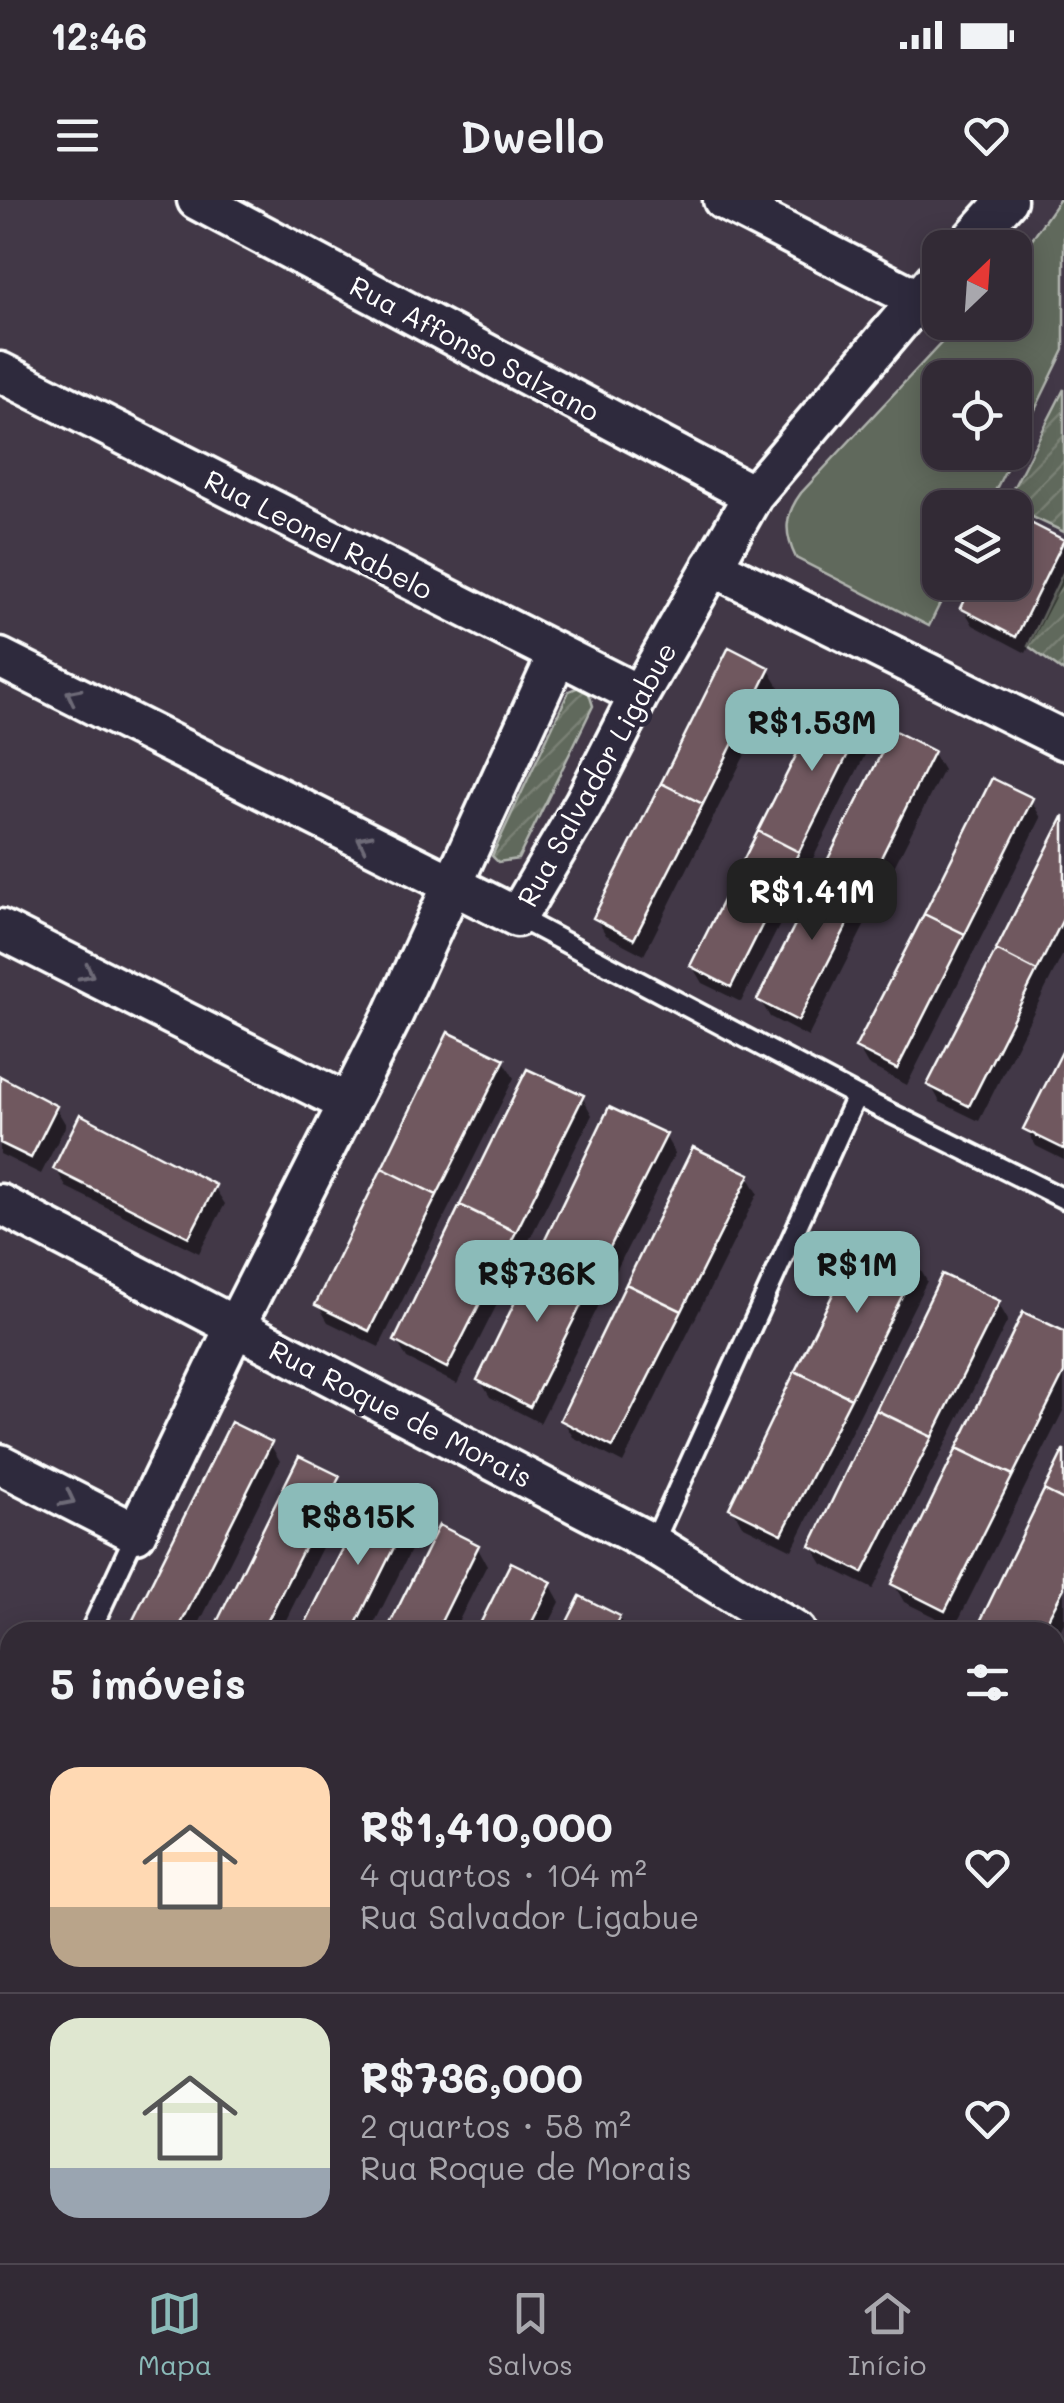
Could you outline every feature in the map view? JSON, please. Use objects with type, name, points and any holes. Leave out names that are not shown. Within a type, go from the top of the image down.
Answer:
[{"type":"street","name":"Rua Affonso Salzano","points":[[197,200],[753,496]]},
{"type":"street","points":[[723,200],[922,284]]},
{"type":"street","points":[[980,230],[1007,200]]},
{"type":"street","name":"Rua Salvador Ligabue","points":[[0,658],[517,916],[584,803],[639,695],[753,496],[922,295]]},
{"type":"street","name":"Rua Leonel Rabelo","points":[[0,372],[639,695]]},
{"type":"street","points":[[712,566],[1064,740]]},
{"type":"street","points":[[0,1464],[136,1533],[400,999],[557,656]]},
{"type":"street","points":[[0,929],[347,1104]]},
{"type":"street","name":"Rua Roque de Morais","points":[[0,1204],[653,1544],[780,1622]]},
{"type":"lane","points":[[517,916],[856,1096],[1064,1200]]},
{"type":"lane","points":[[653,1544],[856,1096]]},
{"type":"lane","points":[[95,1622],[136,1533]]},
{"type":"green space","points":[[1059,200],[1064,200],[1064,350],[1032,416],[1032,360],[925,360],[944,340],[1032,340],[1032,239]]},
{"type":"green space","points":[[922,364],[922,470],[1006,470],[996,490],[922,490],[922,600],[942,600],[929,626],[796,558],[789,541],[789,517],[801,493]]},
{"type":"green space","points":[[1064,389],[1064,532],[1032,517],[1032,490],[1012,490],[1022,470],[1032,470],[1032,451]]},
{"type":"green space","points":[[1064,571],[1064,672],[1028,646]]},
{"type":"green space","points":[[586,684],[593,706],[518,859],[498,862],[492,856],[569,691]]},
{"type":"building","points":[[1032,524],[1064,540],[1016,637],[960,608],[964,600],[1032,600]]},
{"type":"building","points":[[729,647],[770,668],[703,804],[661,783]]},
{"type":"building","points":[[826,696],[867,716],[799,852],[758,831]]},
{"type":"building","points":[[893,730],[934,751],[867,886],[825,865]]},
{"type":"building","points":[[992,778],[1033,798],[965,934],[924,914]]},
{"type":"building","points":[[661,783],[703,804],[634,939],[593,918]]},
{"type":"building","points":[[1064,815],[1064,917],[1037,971],[996,950]]},
{"type":"building","points":[[758,831],[799,852],[731,987],[690,966]]},
{"type":"building","points":[[825,865],[867,886],[798,1021],[757,1000]]},
{"type":"building","points":[[924,914],[965,934],[897,1069],[855,1048]]},
{"type":"building","points":[[996,950],[1037,971],[969,1106],[927,1085]]},
{"type":"building","points":[[448,1032],[505,1059],[437,1195],[382,1168]]},
{"type":"building","points":[[1064,1048],[1064,1149],[1023,1129]]},
{"type":"building","points":[[527,1069],[584,1095],[516,1232],[460,1205]]},
{"type":"building","points":[[0,1076],[57,1106],[31,1158],[0,1143]]},
{"type":"building","points":[[609,1107],[667,1134],[598,1271],[543,1244]]},
{"type":"building","points":[[80,1114],[216,1185],[189,1237],[53,1169]]},
{"type":"building","points":[[693,1147],[750,1174],[682,1311],[626,1284]]},
{"type":"building","points":[[382,1168],[437,1195],[369,1331],[315,1305]]},
{"type":"building","points":[[460,1205],[516,1232],[447,1368],[394,1341]]},
{"type":"building","points":[[862,1235],[919,1262],[851,1398],[795,1371]]},
{"type":"building","points":[[543,1244],[598,1271],[530,1407],[477,1380]]},
{"type":"building","points":[[942,1274],[1000,1301],[932,1437],[876,1410]]},
{"type":"building","points":[[626,1284],[682,1311],[613,1447],[560,1420]]},
{"type":"building","points":[[1023,1312],[1064,1331],[1064,1373],[1013,1475],[957,1448]]},
{"type":"building","points":[[795,1371],[851,1398],[782,1534],[729,1508]]},
{"type":"building","points":[[876,1410],[932,1437],[863,1573],[810,1546]]},
{"type":"building","points":[[231,1422],[272,1442],[182,1622],[132,1622]]},
{"type":"building","points":[[957,1448],[1013,1475],[945,1611],[891,1584]]},
{"type":"building","points":[[1064,1449],[1064,1500],[1044,1490]]},
{"type":"building","points":[[299,1456],[340,1476],[267,1622],[217,1622]]},
{"type":"building","points":[[1044,1490],[1064,1500],[1064,1588],[1046,1622],[980,1622]]},
{"type":"building","points":[[371,1493],[411,1513],[357,1622],[306,1622]]},
{"type":"building","points":[[439,1525],[479,1545],[441,1622],[391,1622]]},
{"type":"building","points":[[511,1562],[552,1582],[532,1622],[481,1622]]},
{"type":"building","points":[[580,1596],[620,1616],[617,1622],[567,1622]]}]
